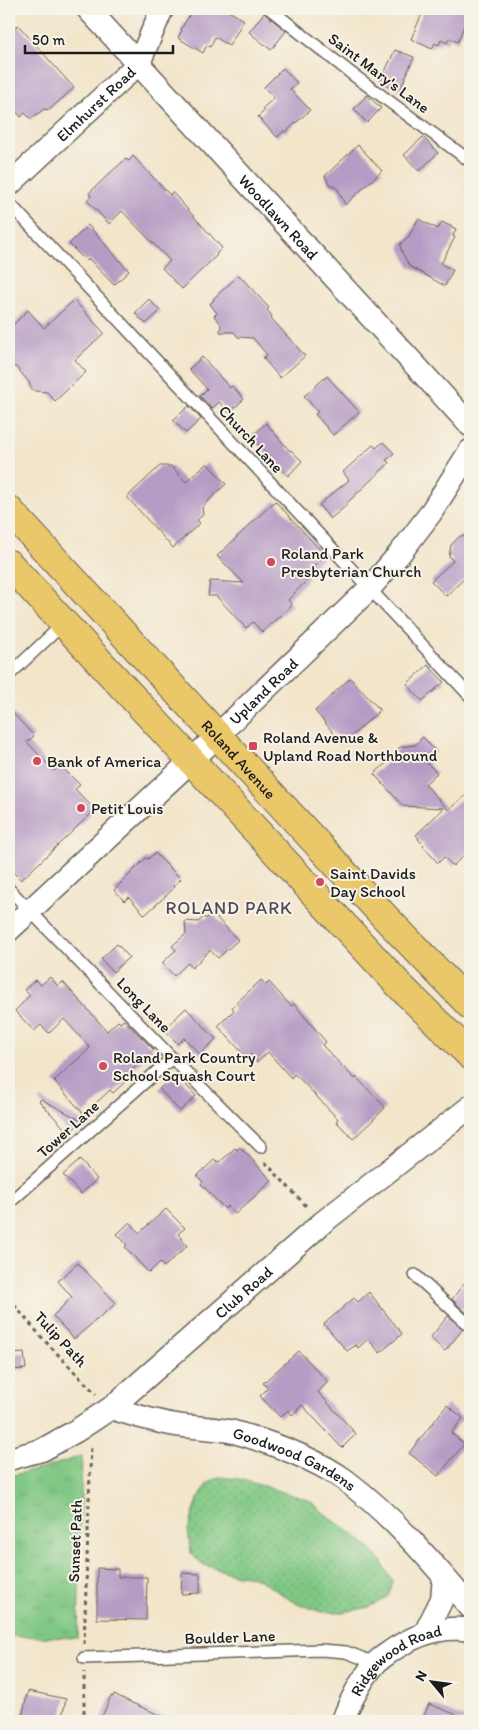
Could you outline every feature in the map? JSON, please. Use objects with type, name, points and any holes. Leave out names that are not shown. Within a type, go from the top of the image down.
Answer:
[{"type":"main road","name":"Roland Avenue","points":[[9,510],[384,916],[470,1005]]},
{"type":"main road","points":[[9,564],[401,987],[470,1055]]},
{"type":"street","name":"Woodlawn Road","points":[[88,9],[470,425]]},
{"type":"street","name":"Elmhurst Road","points":[[9,185],[139,64],[162,9]]},
{"type":"street","name":"Upland Road","points":[[9,930],[218,736],[369,589],[430,514],[470,451]]},
{"type":"street","name":"Club Road","points":[[9,1459],[42,1450],[76,1431],[104,1401],[322,1223],[470,1107]]},
{"type":"street","name":"Goodwood Gardens","points":[[104,1401],[170,1424],[232,1432],[294,1452],[340,1477],[390,1520],[470,1607]]},
{"type":"street","points":[[426,1633],[442,1599],[444,1577]]},
{"type":"street","name":"Ridgewood Road","points":[[343,1721],[359,1687],[375,1663],[394,1649],[426,1633],[444,1630],[470,1630]]},
{"type":"lane","name":"Saint Mary's Lane","points":[[270,9],[352,74],[470,161]]},
{"type":"lane","name":"Church Lane","points":[[9,203],[470,696]]},
{"type":"lane","points":[[9,675],[64,623]]},
{"type":"lane","name":"Long Lane","points":[[9,889],[261,1147]]},
{"type":"lane","name":"Tower Lane","points":[[9,1203],[172,1058]]},
{"type":"lane","points":[[414,1275],[470,1326]]},
{"type":"lane","name":"Boulder Lane","points":[[84,1658],[321,1650],[346,1652],[375,1663]]},
{"type":"path","points":[[261,1147],[262,1158],[311,1211]]},
{"type":"path","name":"Tulip Path","points":[[9,1298],[45,1341],[104,1401]]},
{"type":"path","name":"Sunset Path","points":[[84,1636],[92,1447]]},
{"type":"path","points":[[84,1672],[84,1721]]},
{"type":"green space","points":[[82,1456],[78,1638],[9,1636],[9,1476],[44,1468]]},
{"type":"green space","points":[[219,1477],[240,1479],[309,1500],[365,1543],[381,1561],[393,1582],[389,1596],[370,1607],[344,1612],[321,1612],[294,1602],[255,1577],[237,1575],[201,1564],[191,1553],[188,1530],[198,1499],[207,1484]]},
{"type":"building","points":[[193,9],[225,9],[244,20],[229,46],[215,37],[210,47],[207,45],[203,53],[178,38]]},
{"type":"building","points":[[424,9],[470,9],[458,42],[449,38],[447,43],[441,40],[439,45],[435,43],[432,49],[411,39]]},
{"type":"building","points":[[264,13],[286,31],[271,50],[249,32]]},
{"type":"building","points":[[18,25],[74,88],[49,110],[44,109],[31,119],[25,113],[21,117],[9,103],[9,32]]},
{"type":"building","points":[[395,50],[414,57],[400,90],[380,82]]},
{"type":"building","points":[[283,68],[297,83],[290,89],[310,110],[286,132],[284,131],[277,137],[258,117],[265,110],[263,108],[274,98],[264,87]]},
{"type":"building","points":[[367,95],[381,108],[367,123],[354,109]]},
{"type":"building","points":[[423,137],[438,153],[419,171],[404,155]]},
{"type":"building","points":[[358,145],[382,171],[345,205],[338,189],[329,184],[325,176]]},
{"type":"building","points":[[133,156],[170,195],[172,192],[222,248],[182,289],[162,268],[170,261],[122,211],[109,224],[87,200],[91,196],[89,193],[126,159],[129,161]]},
{"type":"building","points":[[418,219],[438,229],[442,222],[456,229],[453,236],[455,237],[441,264],[453,270],[445,286],[409,266],[401,250],[400,244],[408,238]]},
{"type":"building","points":[[88,225],[129,271],[114,285],[89,259],[86,261],[69,244]]},
{"type":"building","points":[[239,275],[269,308],[267,310],[272,316],[271,318],[305,356],[280,378],[263,358],[267,355],[253,338],[238,337],[234,332],[220,332],[221,324],[214,316],[217,313],[210,304]]},
{"type":"building","points":[[149,299],[160,311],[146,324],[135,313]]},
{"type":"building","points":[[74,300],[104,333],[75,360],[86,372],[55,401],[47,392],[35,391],[31,388],[29,382],[16,367],[9,364],[9,329],[28,310],[44,328]]},
{"type":"building","points":[[202,357],[230,388],[232,386],[244,399],[229,413],[219,402],[212,409],[200,396],[207,389],[189,369]]},
{"type":"building","points":[[327,376],[359,412],[333,435],[315,414],[318,412],[304,396]]},
{"type":"building","points":[[189,406],[201,419],[186,433],[173,420]]},
{"type":"building","points":[[266,423],[290,451],[302,461],[288,476],[251,437]]},
{"type":"building","points":[[383,442],[394,453],[386,460],[389,463],[347,505],[330,519],[319,505],[349,480],[343,472],[373,445],[376,448]]},
{"type":"building","points":[[207,463],[226,484],[202,507],[203,515],[197,520],[200,523],[173,548],[127,497],[160,466],[171,466],[186,482]]},
{"type":"building","name":"Roland Park Presbyterian Church","points":[[275,501],[325,555],[309,571],[308,579],[288,600],[292,605],[262,632],[253,622],[246,628],[216,596],[208,596],[210,581],[244,583],[217,556]]},
{"type":"building","points":[[460,536],[470,536],[470,582],[466,577],[446,596],[431,581],[453,561],[449,556],[451,545]]},
{"type":"building","points":[[428,665],[444,682],[422,701],[407,684]]},
{"type":"building","points":[[350,678],[380,710],[343,744],[315,711]]},
{"type":"building","points":[[9,709],[34,736],[27,742],[54,771],[60,765],[80,785],[75,789],[95,810],[21,880],[9,868]]},
{"type":"building","points":[[423,737],[436,752],[426,762],[437,773],[425,784],[448,810],[470,792],[470,849],[453,866],[444,857],[438,863],[416,835],[444,808],[403,806],[374,774],[394,756],[400,747],[415,745]]},
{"type":"building","points":[[155,853],[181,879],[145,915],[129,897],[124,901],[114,890],[146,858],[148,859]]},
{"type":"building","points":[[212,913],[238,940],[218,958],[210,950],[192,968],[188,963],[174,976],[162,963],[176,950],[172,946],[186,934],[185,921],[198,922],[204,917],[206,919]]},
{"type":"building","points":[[117,944],[129,957],[113,972],[101,959]]},
{"type":"building","points":[[50,977],[58,986],[63,982],[107,1031],[118,1021],[120,1023],[124,1020],[154,1050],[123,1078],[126,1081],[113,1093],[110,1090],[84,1114],[54,1081],[90,1048],[64,1019],[49,1033],[41,1025],[34,1031],[15,1011],[30,995],[24,990],[35,980],[41,985]]},
{"type":"building","points":[[261,980],[266,985],[269,982],[291,1006],[294,1004],[326,1042],[322,1045],[384,1106],[385,1108],[353,1139],[336,1121],[338,1119],[298,1077],[294,1074],[291,1078],[268,1052],[257,1062],[250,1054],[247,1058],[218,1026],[234,1010],[232,1007]]},
{"type":"building","points":[[186,1008],[216,1039],[200,1054],[184,1038],[178,1044],[164,1029]]},
{"type":"building","points":[[176,1074],[196,1096],[180,1111],[159,1089]]},
{"type":"building","points":[[41,1099],[82,1121],[69,1133],[39,1101]]},
{"type":"building","points":[[240,1147],[272,1181],[235,1214],[228,1206],[225,1209],[201,1184],[203,1182],[197,1176],[214,1160],[220,1162],[235,1148],[237,1150]]},
{"type":"building","points":[[80,1160],[97,1179],[81,1194],[63,1175]]},
{"type":"building","points":[[166,1209],[185,1228],[178,1234],[187,1246],[164,1267],[160,1262],[149,1273],[125,1247],[127,1245],[117,1234],[130,1222],[139,1233]]},
{"type":"building","points":[[78,1263],[116,1303],[74,1339],[53,1316],[72,1297],[58,1281]]},
{"type":"building","points":[[470,1276],[470,1316],[452,1299]]},
{"type":"building","points":[[369,1292],[402,1334],[380,1353],[368,1339],[358,1348],[356,1345],[347,1351],[324,1324],[354,1298],[358,1302]]},
{"type":"building","points":[[448,1316],[463,1329],[445,1351],[430,1338]]},
{"type":"building","points":[[299,1351],[328,1382],[318,1392],[356,1434],[342,1448],[302,1405],[292,1415],[288,1410],[280,1417],[260,1396],[268,1388],[263,1383]]},
{"type":"building","points":[[24,1353],[26,1369],[9,1370],[9,1354]]},
{"type":"building","points":[[447,1405],[463,1418],[451,1433],[464,1444],[438,1476],[409,1453]]},
{"type":"building","points":[[97,1568],[118,1569],[118,1577],[147,1577],[146,1620],[97,1619]]},
{"type":"building","points":[[182,1573],[200,1574],[200,1593],[181,1594]]},
{"type":"building","points":[[28,1691],[66,1699],[61,1721],[21,1721]]},
{"type":"building","points":[[114,1694],[173,1721],[100,1721],[111,1696],[113,1697]]},
{"type":"building","points":[[429,1704],[470,1720],[422,1721]]},
{"type":"place","name":"Roland Park Presbyterian Church","points":[[271,562]]},
{"type":"place","name":"Roland Avenue & Upland Road Northbound","points":[[253,746]]},
{"type":"place","name":"Bank of America","points":[[37,761]]},
{"type":"place","name":"Petit Louis","points":[[81,808]]},
{"type":"place","name":"Saint Davids Day School","points":[[320,882]]},
{"type":"place","name":"Roland Park Country School Squash Court","points":[[103,1066]]},
{"type":"district","name":"ROLAND PARK","points":[[229,908]]}]
